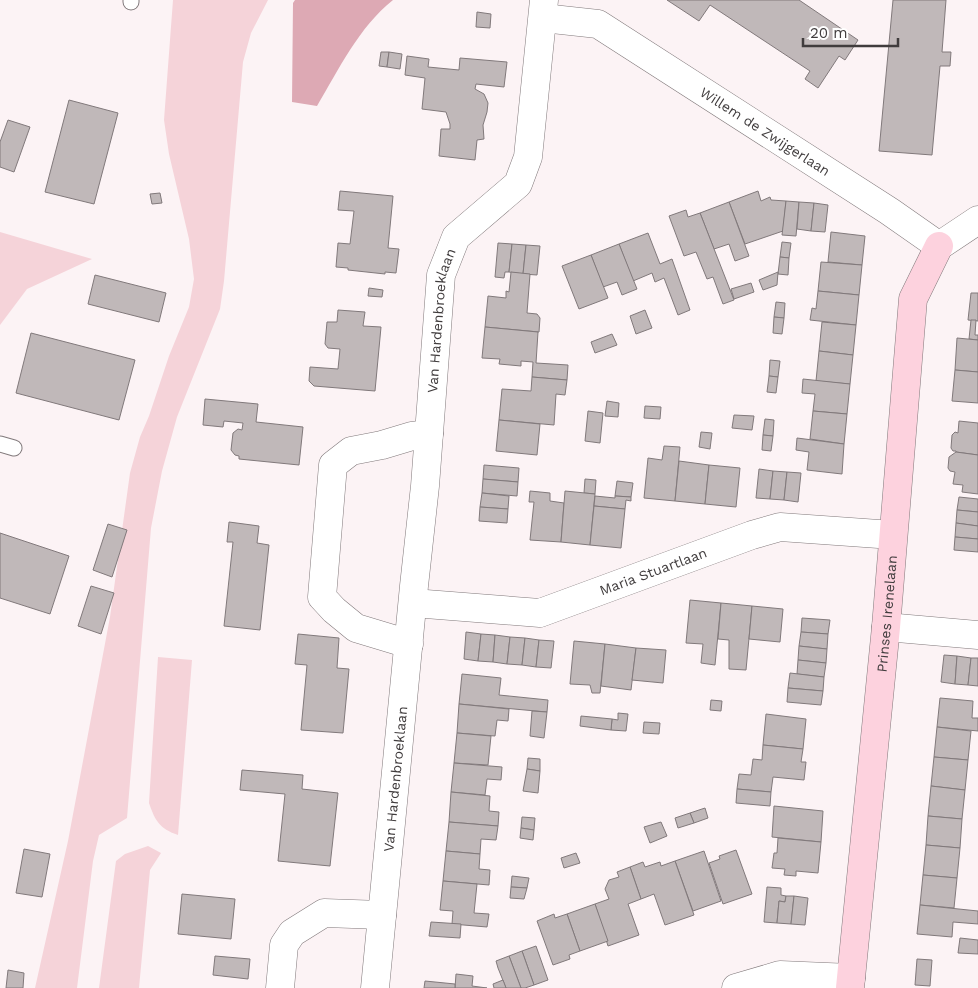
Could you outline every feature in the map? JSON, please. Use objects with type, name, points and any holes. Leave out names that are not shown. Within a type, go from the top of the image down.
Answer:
[{"type":"street","name":"Willem de Zwijgerlaan","points":[[544,9],[598,24],[889,211],[939,246]]},
{"type":"street","name":"Van Hardenbroeklaan","points":[[375,988],[425,486],[441,275],[456,237],[518,184],[528,158],[544,9]]},
{"type":"street","points":[[939,246],[978,220]]},
{"type":"street","name":"Prinses Irenelaan","points":[[851,983],[886,627],[913,299],[939,246]]},
{"type":"street","points":[[409,644],[356,628],[334,610],[322,597],[333,465],[351,451],[382,445],[412,436],[429,434]]},
{"type":"street","name":"Maria Stuartlaan","points":[[413,603],[540,613],[752,535],[780,527],[893,535]]},
{"type":"street","points":[[886,627],[978,635]]},
{"type":"street","points":[[280,988],[284,945],[292,933],[324,913],[382,915]]},
{"type":"street","points":[[736,988],[780,975],[851,983]]},
{"type":"shaded area","points":[[173,0],[268,0],[251,33],[243,62],[220,309],[177,417],[162,471],[151,528],[127,818],[99,835],[93,861],[77,988],[35,988],[68,841],[110,617],[130,473],[140,437],[189,307],[194,279],[189,239],[169,154],[164,120]]},
{"type":"shaded area","points":[[295,0],[393,0],[360,36],[317,106],[292,102],[293,3]]},
{"type":"shaded area","points":[[0,232],[92,259],[27,289],[0,325]]},
{"type":"shaded area","points":[[158,657],[192,660],[178,835],[159,824],[149,803]]},
{"type":"shaded area","points":[[148,846],[161,853],[150,870],[139,988],[99,988],[116,861],[125,854]]},
{"type":"building","points":[[667,0],[799,0],[858,40],[845,60],[839,56],[818,88],[805,79],[810,71],[710,5],[699,21]]},
{"type":"building","points":[[893,0],[946,0],[942,52],[951,52],[950,66],[940,66],[932,155],[879,151]]},
{"type":"building","points":[[477,12],[491,14],[490,28],[476,27]]},
{"type":"building","points":[[381,52],[389,52],[387,67],[379,66]]},
{"type":"building","points":[[389,52],[402,54],[400,69],[387,67]]},
{"type":"building","points":[[407,56],[429,59],[428,67],[459,70],[460,58],[507,62],[504,87],[476,84],[475,89],[484,94],[488,103],[483,125],[484,139],[477,140],[475,160],[439,156],[441,129],[450,129],[450,124],[446,112],[422,109],[425,78],[405,75]]},
{"type":"building","points":[[69,100],[118,113],[94,204],[45,192]]},
{"type":"building","points":[[8,120],[30,127],[14,172],[0,167],[0,142]]},
{"type":"building","points":[[340,191],[393,196],[388,248],[399,249],[396,273],[385,272],[385,274],[336,267],[338,243],[350,244],[354,211],[338,210]]},
{"type":"building","points":[[758,191],[761,201],[770,197],[771,200],[786,201],[783,231],[745,244],[729,202]]},
{"type":"building","points":[[160,193],[162,203],[152,204],[150,194]]},
{"type":"building","points":[[786,201],[799,202],[796,236],[782,235]]},
{"type":"building","points":[[729,202],[749,256],[735,261],[729,244],[714,249],[700,213]]},
{"type":"building","points":[[799,202],[814,203],[811,231],[797,229]]},
{"type":"building","points":[[814,203],[828,205],[825,232],[811,231]]},
{"type":"building","points":[[686,210],[688,217],[700,213],[734,300],[723,304],[713,277],[707,279],[696,252],[684,256],[669,216]]},
{"type":"building","points":[[831,232],[865,236],[862,265],[828,262]]},
{"type":"building","points":[[648,233],[660,264],[672,259],[690,310],[678,315],[664,278],[655,282],[652,273],[633,281],[619,244]]},
{"type":"building","points":[[782,242],[791,243],[789,258],[780,257]]},
{"type":"building","points":[[498,243],[512,244],[509,272],[505,272],[504,278],[495,277]]},
{"type":"building","points":[[512,244],[526,245],[523,274],[509,272]]},
{"type":"building","points":[[619,244],[637,289],[622,295],[617,282],[603,287],[591,255]]},
{"type":"building","points":[[526,245],[540,246],[537,275],[523,274]]},
{"type":"building","points":[[591,255],[608,298],[579,309],[562,266]]},
{"type":"building","points":[[780,257],[789,258],[788,275],[778,274]]},
{"type":"building","points":[[821,262],[862,265],[859,295],[818,291]]},
{"type":"building","points":[[511,272],[530,274],[527,313],[537,314],[540,318],[539,332],[485,327],[488,296],[506,298],[506,291],[509,292]]},
{"type":"building","points":[[778,272],[777,285],[763,290],[759,280]]},
{"type":"building","points":[[95,275],[166,293],[159,322],[88,304]]},
{"type":"building","points":[[751,283],[754,292],[734,299],[731,289]]},
{"type":"building","points":[[369,288],[383,290],[382,297],[368,296]]},
{"type":"building","points":[[818,291],[859,295],[856,325],[810,320],[812,308],[816,309]]},
{"type":"building","points":[[971,293],[978,293],[978,321],[968,320]]},
{"type":"building","points":[[776,302],[785,303],[784,318],[774,317]]},
{"type":"building","points":[[338,310],[365,312],[363,326],[381,327],[375,391],[314,386],[309,381],[310,367],[338,369],[340,349],[328,348],[325,344],[327,322],[337,322]]},
{"type":"building","points":[[645,310],[652,328],[636,334],[630,316]]},
{"type":"building","points":[[774,317],[784,318],[782,334],[773,333]]},
{"type":"building","points":[[971,320],[976,320],[975,335],[978,335],[978,340],[969,339]]},
{"type":"building","points":[[822,322],[856,325],[853,355],[819,351]]},
{"type":"building","points":[[485,327],[538,332],[536,363],[568,365],[567,380],[532,377],[533,362],[521,361],[521,366],[499,364],[500,359],[482,358]]},
{"type":"building","points":[[31,333],[135,360],[119,420],[16,393]]},
{"type":"building","points":[[612,334],[617,345],[595,353],[591,342]]},
{"type":"building","points":[[957,338],[978,340],[978,372],[955,370]]},
{"type":"building","points":[[819,351],[853,355],[850,384],[816,381]]},
{"type":"building","points":[[770,360],[780,361],[778,377],[769,376]]},
{"type":"building","points":[[955,370],[978,372],[978,403],[952,401]]},
{"type":"building","points":[[769,376],[778,377],[776,393],[767,392]]},
{"type":"building","points":[[532,377],[567,380],[565,395],[556,394],[554,425],[499,420],[502,389],[531,391]]},
{"type":"building","points":[[803,379],[850,384],[847,414],[813,411],[815,394],[802,393]]},
{"type":"building","points":[[205,399],[258,404],[256,422],[303,427],[299,465],[239,459],[239,456],[235,455],[231,450],[233,433],[238,429],[242,430],[243,423],[224,421],[223,427],[203,425]]},
{"type":"building","points":[[607,401],[619,403],[618,417],[605,416]]},
{"type":"building","points":[[645,406],[661,407],[660,419],[644,418]]},
{"type":"building","points":[[588,411],[603,413],[600,443],[585,441]]},
{"type":"building","points":[[813,411],[847,414],[844,444],[810,439]]},
{"type":"building","points":[[734,415],[754,416],[752,430],[732,428]]},
{"type":"building","points":[[765,419],[774,420],[773,436],[763,435]]},
{"type":"building","points":[[499,420],[540,424],[537,455],[496,451]]},
{"type":"building","points":[[959,421],[978,423],[978,455],[956,452],[951,448],[952,435],[955,432],[958,433]]},
{"type":"building","points":[[701,432],[712,433],[710,449],[699,447]]},
{"type":"building","points":[[763,435],[773,436],[771,451],[762,450]]},
{"type":"building","points":[[797,438],[844,444],[842,474],[807,470],[809,452],[796,450]]},
{"type":"building","points":[[664,446],[680,447],[675,501],[644,498],[648,458],[662,460]]},
{"type":"building","points":[[956,452],[978,455],[978,494],[962,492],[963,485],[953,484],[955,472],[950,471],[948,468],[949,457]]},
{"type":"building","points":[[679,461],[709,465],[705,504],[675,501]]},
{"type":"building","points":[[484,465],[519,468],[518,482],[483,479]]},
{"type":"building","points":[[709,465],[740,468],[736,507],[705,504]]},
{"type":"building","points":[[759,469],[773,471],[770,499],[756,498]]},
{"type":"building","points":[[773,471],[787,472],[784,500],[770,499]]},
{"type":"building","points":[[787,472],[801,473],[798,502],[784,500]]},
{"type":"building","points":[[483,479],[518,482],[517,496],[482,493]]},
{"type":"building","points":[[585,479],[596,480],[595,494],[584,493]]},
{"type":"building","points":[[617,481],[633,483],[631,497],[615,496]]},
{"type":"building","points":[[530,491],[550,493],[550,501],[564,503],[561,542],[530,540],[534,502],[529,502]]},
{"type":"building","points":[[565,491],[595,494],[590,545],[561,542]]},
{"type":"building","points":[[482,493],[509,496],[508,509],[480,507]]},
{"type":"building","points":[[595,496],[631,497],[631,501],[626,500],[625,509],[594,506]]},
{"type":"building","points":[[959,497],[978,499],[978,512],[957,510]]},
{"type":"building","points":[[594,506],[625,509],[621,548],[590,545]]},
{"type":"building","points":[[480,507],[508,509],[507,523],[479,521]]},
{"type":"building","points":[[957,510],[978,512],[978,526],[956,523]]},
{"type":"building","points":[[229,522],[259,526],[257,543],[269,545],[260,630],[224,626],[233,542],[227,542]]},
{"type":"building","points":[[956,523],[978,526],[978,539],[955,537]]},
{"type":"building","points":[[108,524],[127,530],[112,577],[93,570]]},
{"type":"building","points":[[0,533],[69,556],[50,614],[0,598]]},
{"type":"building","points":[[955,537],[978,539],[978,552],[954,550]]},
{"type":"building","points":[[91,586],[114,593],[101,634],[78,626]]},
{"type":"building","points":[[690,600],[721,603],[715,665],[701,663],[703,644],[686,643]]},
{"type":"building","points":[[721,603],[752,606],[746,670],[729,669],[729,640],[718,639]]},
{"type":"building","points":[[752,606],[783,609],[780,642],[749,639]]},
{"type":"building","points":[[802,618],[830,620],[828,634],[801,632]]},
{"type":"building","points":[[466,632],[481,634],[478,661],[464,659]]},
{"type":"building","points":[[801,632],[828,634],[827,649],[799,646]]},
{"type":"building","points":[[298,634],[339,638],[337,668],[349,669],[343,733],[301,730],[307,665],[295,664]]},
{"type":"building","points":[[481,634],[495,635],[493,662],[478,661]]},
{"type":"building","points":[[495,635],[510,637],[507,664],[493,662]]},
{"type":"building","points":[[510,637],[525,638],[522,665],[507,664]]},
{"type":"building","points":[[525,638],[539,640],[536,667],[522,665]]},
{"type":"building","points":[[539,640],[554,641],[551,668],[536,667]]},
{"type":"building","points":[[574,641],[605,644],[600,693],[592,693],[590,685],[570,684]]},
{"type":"building","points":[[605,644],[636,648],[631,690],[601,686]]},
{"type":"building","points":[[799,646],[827,649],[826,663],[798,660]]},
{"type":"building","points":[[636,648],[666,650],[663,683],[632,680]]},
{"type":"building","points":[[944,655],[957,656],[955,684],[941,682]]},
{"type":"building","points":[[957,656],[971,658],[968,685],[955,684]]},
{"type":"building","points":[[971,658],[978,658],[978,686],[968,685]]},
{"type":"building","points":[[798,660],[826,663],[824,677],[797,674]]},
{"type":"building","points":[[790,673],[824,677],[823,691],[788,688]]},
{"type":"building","points":[[462,674],[501,678],[499,695],[548,700],[547,712],[459,704]]},
{"type":"building","points":[[788,688],[823,691],[821,705],[787,702]]},
{"type":"building","points":[[940,698],[973,701],[972,718],[978,718],[978,731],[937,727]]},
{"type":"building","points":[[711,700],[722,701],[721,711],[710,710]]},
{"type":"building","points":[[459,704],[509,709],[508,721],[497,720],[495,736],[457,733]]},
{"type":"building","points":[[532,711],[547,712],[544,738],[530,736]]},
{"type":"building","points":[[618,713],[628,714],[626,731],[611,730],[612,719],[618,720]]},
{"type":"building","points":[[766,714],[806,719],[803,749],[763,745]]},
{"type":"building","points":[[581,716],[612,719],[611,730],[580,726]]},
{"type":"building","points":[[644,722],[660,723],[659,734],[643,733]]},
{"type":"building","points":[[937,727],[971,731],[968,760],[934,757]]},
{"type":"building","points":[[457,733],[491,736],[488,765],[454,763]]},
{"type":"building","points":[[763,745],[803,749],[801,762],[806,762],[804,780],[773,777],[771,792],[737,789],[739,774],[751,775],[753,759],[762,760]]},
{"type":"building","points":[[934,757],[968,760],[965,790],[931,786]]},
{"type":"building","points":[[528,758],[540,759],[540,771],[527,769]]},
{"type":"building","points":[[454,763],[502,767],[501,780],[487,779],[485,795],[451,792]]},
{"type":"building","points":[[527,769],[540,771],[538,793],[523,791]]},
{"type":"building","points":[[242,770],[303,775],[302,789],[338,793],[330,866],[278,861],[285,794],[240,790]]},
{"type":"building","points":[[931,786],[965,790],[962,819],[928,816]]},
{"type":"building","points":[[737,789],[771,792],[770,806],[736,803]]},
{"type":"building","points":[[451,792],[490,796],[489,811],[499,812],[498,826],[449,822]]},
{"type":"building","points":[[774,806],[823,811],[821,842],[772,837]]},
{"type":"building","points":[[705,808],[708,818],[694,823],[690,813]]},
{"type":"building","points":[[690,813],[694,823],[678,828],[675,818]]},
{"type":"building","points":[[928,816],[962,819],[960,848],[926,845]]},
{"type":"building","points":[[522,817],[535,818],[534,830],[521,828]]},
{"type":"building","points":[[449,822],[498,826],[496,840],[481,839],[480,854],[446,851]]},
{"type":"building","points":[[661,822],[667,836],[650,843],[644,827]]},
{"type":"building","points":[[521,828],[534,830],[533,840],[520,838]]},
{"type":"building","points":[[778,838],[821,842],[818,873],[796,871],[796,876],[784,875],[785,869],[772,868],[774,853],[777,853]]},
{"type":"building","points":[[926,845],[960,848],[957,878],[923,875]]},
{"type":"building","points":[[24,849],[50,854],[42,897],[16,893]]},
{"type":"building","points":[[736,850],[752,894],[723,904],[709,863],[720,859],[719,856]]},
{"type":"building","points":[[446,851],[480,854],[479,869],[490,870],[489,885],[443,881]]},
{"type":"building","points":[[704,851],[721,901],[693,911],[675,861]]},
{"type":"building","points":[[576,853],[580,863],[564,868],[561,858]]},
{"type":"building","points":[[675,861],[694,915],[665,925],[654,894],[641,899],[630,867],[643,862],[645,867],[660,862],[661,866]]},
{"type":"building","points":[[630,867],[641,899],[628,904],[639,935],[608,946],[595,904],[609,899],[605,889],[609,880],[619,877],[617,872]]},
{"type":"building","points":[[923,875],[957,878],[954,908],[920,905]]},
{"type":"building","points":[[512,876],[529,878],[527,888],[511,887]]},
{"type":"building","points":[[443,881],[477,884],[474,913],[489,914],[487,927],[452,924],[453,911],[440,910]]},
{"type":"building","points":[[511,887],[527,888],[524,899],[510,898]]},
{"type":"building","points":[[767,887],[781,888],[781,895],[786,896],[785,902],[779,901],[777,923],[764,922]]},
{"type":"building","points":[[182,894],[235,899],[231,939],[178,934]]},
{"type":"building","points":[[786,896],[794,896],[791,924],[777,923],[779,901],[785,902]]},
{"type":"building","points":[[794,896],[808,898],[805,925],[791,924]]},
{"type":"building","points":[[595,904],[608,941],[580,951],[567,914]]},
{"type":"building","points":[[920,905],[978,911],[978,924],[953,922],[952,937],[917,934]]},
{"type":"building","points":[[554,914],[555,918],[567,914],[580,951],[569,955],[570,959],[553,965],[537,921]]},
{"type":"building","points":[[431,922],[461,924],[460,938],[429,936]]},
{"type":"building","points":[[960,938],[978,940],[978,954],[958,953]]},
{"type":"building","points":[[536,946],[548,980],[534,985],[522,951]]},
{"type":"building","points":[[522,951],[534,985],[525,988],[521,988],[509,956]]},
{"type":"building","points":[[215,956],[250,959],[248,979],[213,975]]},
{"type":"building","points":[[509,956],[521,988],[506,988],[498,968],[496,961]]},
{"type":"building","points":[[917,959],[932,960],[930,986],[915,985]]},
{"type":"building","points":[[8,970],[24,973],[23,988],[6,988]]},
{"type":"building","points":[[456,974],[473,976],[472,986],[487,988],[455,988]]},
{"type":"building","points":[[503,980],[506,988],[494,988],[493,984]]},
{"type":"building","points":[[425,981],[455,984],[455,988],[424,988]]}]
